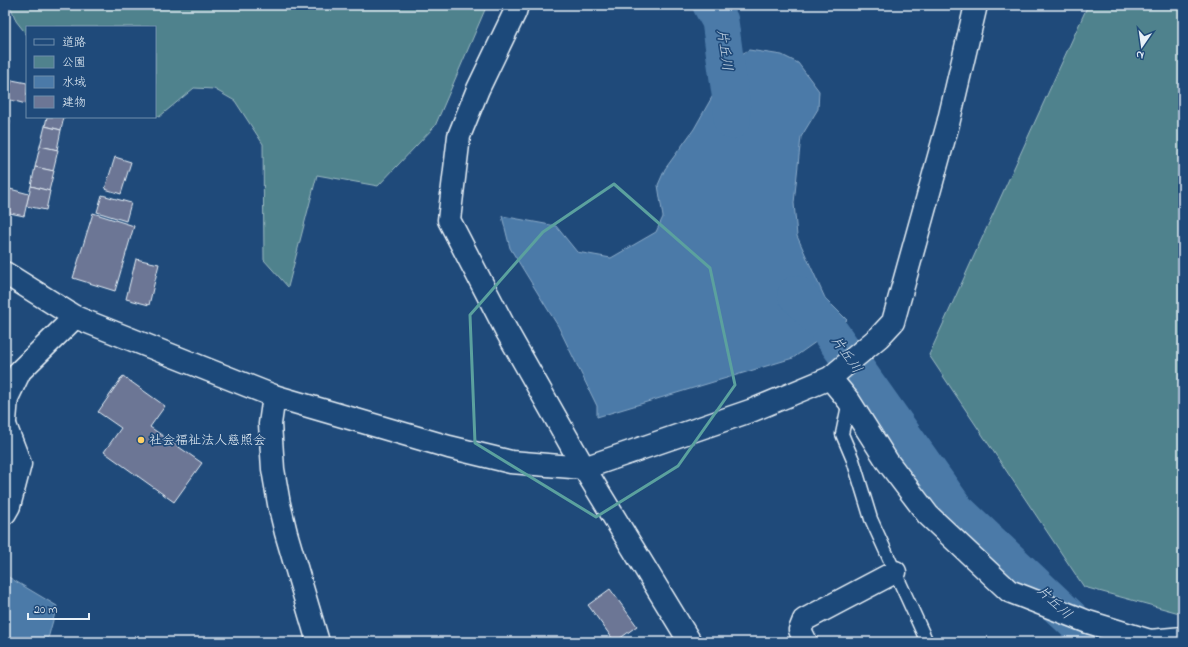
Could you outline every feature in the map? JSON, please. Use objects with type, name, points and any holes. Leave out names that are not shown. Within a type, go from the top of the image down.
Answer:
[{"type":"street","points":[[517,5],[478,89],[459,136],[449,220],[466,256],[506,330],[584,468],[690,642]]},
{"type":"street","points":[[5,273],[75,317],[274,396],[449,447],[511,462],[584,468],[753,410],[830,378],[879,337],[893,322],[948,124],[976,5]]},
{"type":"street","points":[[5,421],[7,398],[20,371],[75,317]]},
{"type":"street","points":[[830,378],[849,401],[887,461],[928,515],[1009,591],[1088,622],[1150,641],[1183,638]]},
{"type":"street","points":[[274,396],[270,424],[273,469],[279,504],[286,534],[318,642]]},
{"type":"street","points":[[5,425],[20,464],[9,506],[5,513]]},
{"type":"street","points":[[806,642],[800,630],[804,620],[895,572]]},
{"type":"lane","points":[[849,401],[842,434],[853,460],[871,519],[927,642]]},
{"type":"highlighted area","points":[[614,184],[710,268],[735,385],[678,466],[596,517],[475,443],[470,315],[543,232]]},
{"type":"green space","points":[[10,5],[487,5],[435,126],[378,186],[317,175],[288,287],[264,260],[263,144],[235,101],[214,89],[194,88],[159,117],[156,116],[156,26],[26,26],[26,34],[16,21]]},
{"type":"green space","points":[[1088,5],[1183,5],[1183,614],[1084,587],[929,355]]},
{"type":"water","points":[[749,50],[782,55],[798,63],[819,91],[818,109],[801,137],[794,203],[797,236],[825,298],[847,320],[793,358],[597,417],[597,406],[558,326],[510,248],[502,216],[556,226],[577,252],[611,258],[656,232],[663,217],[658,185],[665,169],[694,129],[734,58]]},
{"type":"water","points":[[5,575],[57,606],[47,642],[5,642]]},
{"type":"building","points":[[12,80],[26,83],[26,104],[7,99]]},
{"type":"building","points":[[47,118],[64,118],[61,130],[45,126]]},
{"type":"building","points":[[5,119],[10,120],[8,144],[5,144]]},
{"type":"building","points":[[45,126],[61,130],[57,150],[40,146]]},
{"type":"building","points":[[40,146],[58,150],[53,171],[35,167]]},
{"type":"building","points":[[115,157],[131,162],[121,194],[105,189]]},
{"type":"building","points":[[35,167],[54,171],[49,191],[31,186]]},
{"type":"building","points":[[31,186],[50,191],[46,210],[26,206]]},
{"type":"building","points":[[10,189],[29,194],[24,216],[5,212]]},
{"type":"building","points":[[102,195],[131,203],[126,221],[97,212]]},
{"type":"building","points":[[93,213],[134,226],[115,291],[73,278]]},
{"type":"building","points":[[136,259],[159,264],[149,305],[126,299]]},
{"type":"building","name":"社会福祉法人慈照会","points":[[123,376],[165,406],[150,427],[202,463],[174,502],[104,452],[121,428],[98,412]]},
{"type":"building","points":[[610,589],[637,626],[615,642],[588,605]]},
{"type":"waterway","name":"片丘川","points":[[711,5],[720,21],[732,108],[732,121]]},
{"type":"waterway","name":"片丘川","points":[[796,294],[828,329],[956,510],[1082,629],[1112,642]]},
{"type":"place","name":"社会福祉法人慈照会","points":[[141,440]]}]
